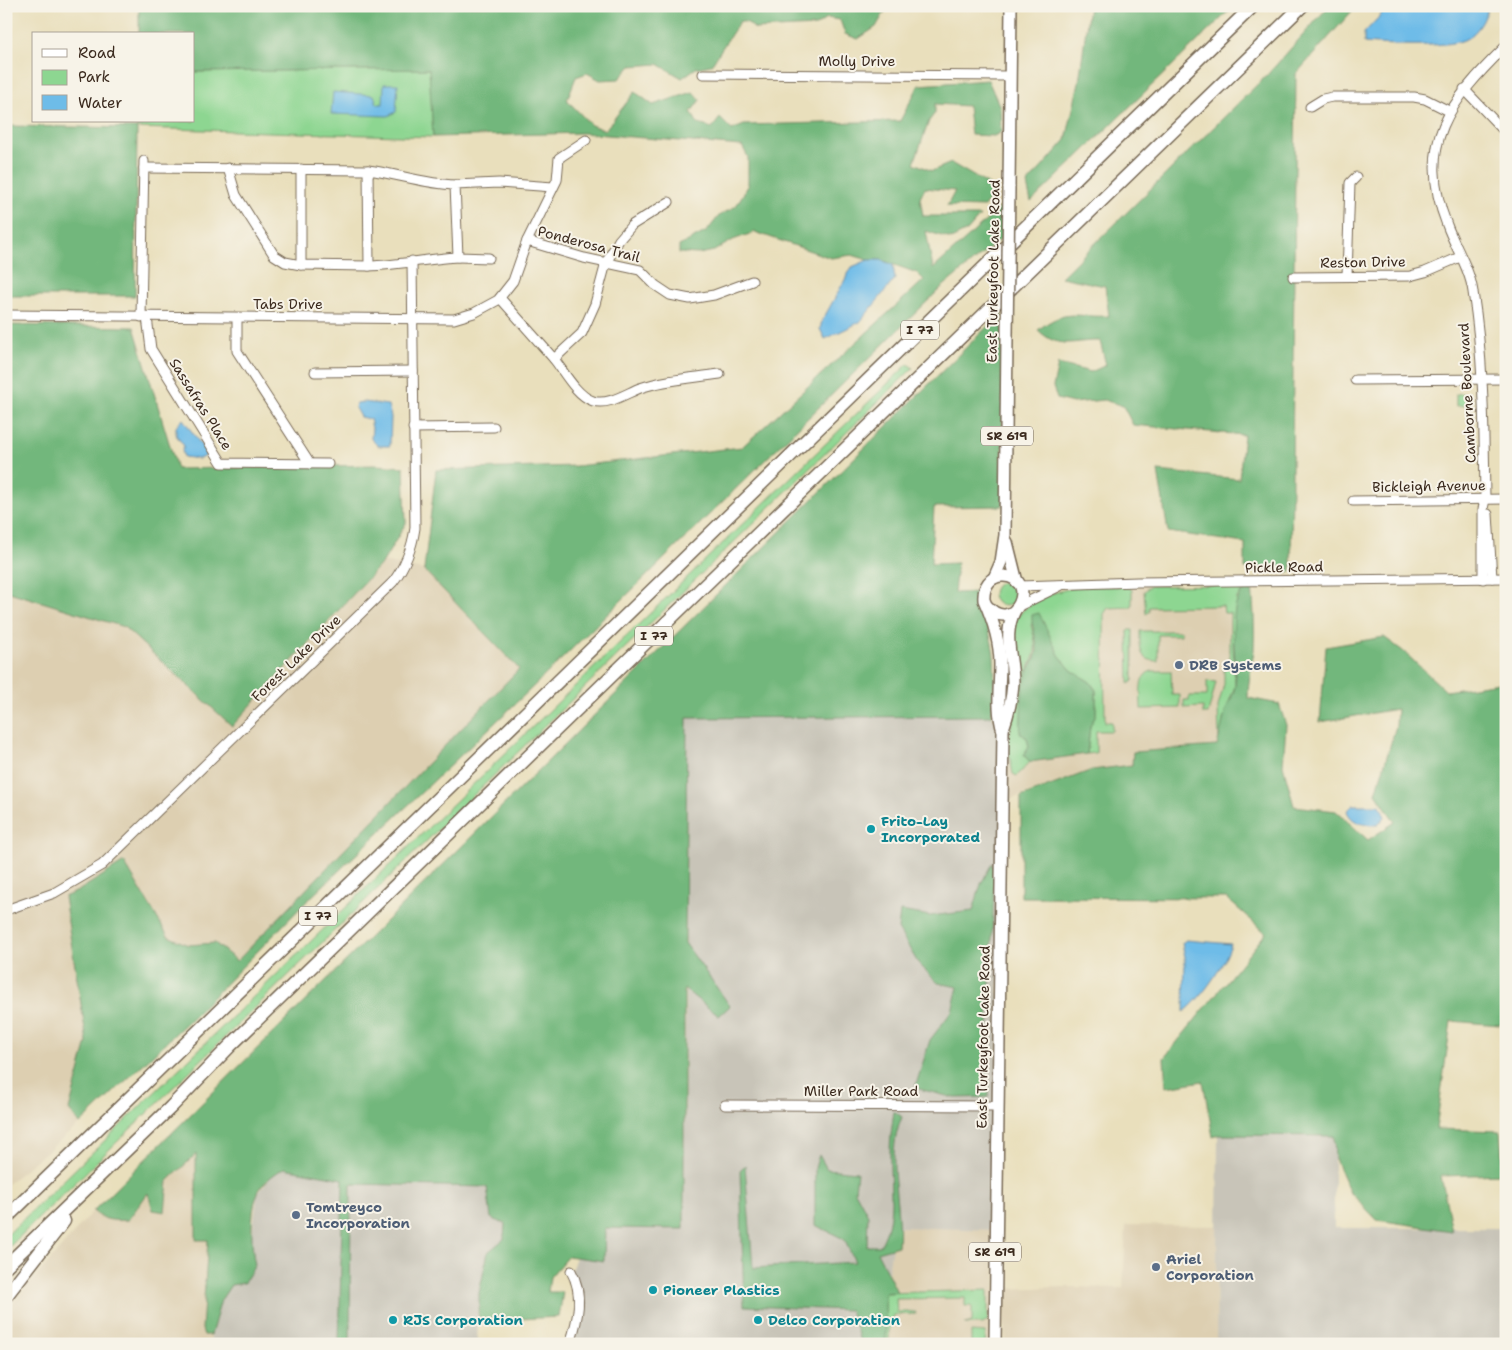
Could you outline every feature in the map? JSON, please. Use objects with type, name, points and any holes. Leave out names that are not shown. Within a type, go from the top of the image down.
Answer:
[{"type":"highway","name":"I 77","points":[[6,1218],[1254,6]]},
{"type":"highway","name":"I 77","points":[[6,1266],[94,1183],[230,1046],[1302,6]]},
{"type":"highway","points":[[6,1206],[47,1179]]},
{"type":"highway","points":[[6,1296],[94,1183]]},
{"type":"main road","name":"East Turkeyfoot Lake Road","points":[[994,578],[1001,562],[1005,536],[1011,6]]},
{"type":"main road","name":"East Turkeyfoot Lake Road","points":[[1005,536],[1019,584]]},
{"type":"main road","points":[[1006,576],[1019,584],[1022,594],[1017,608],[1003,614],[991,610],[987,606],[984,593],[985,587],[994,578],[1006,576]]},
{"type":"main road","name":"East Turkeyfoot Lake Road","points":[[987,606],[998,639],[1000,664],[998,716],[1003,731]]},
{"type":"main road","name":"East Turkeyfoot Lake Road","points":[[995,1344],[1003,731],[1013,686],[1012,657],[1007,631],[1017,608]]},
{"type":"street","name":"Camborne Boulevard","points":[[1488,578],[1483,508],[1485,499],[1483,379],[1473,289],[1440,208],[1435,180],[1440,136],[1449,111],[1464,89],[1506,46]]},
{"type":"street","name":"Molly Drive","points":[[703,74],[1010,76]]},
{"type":"street","points":[[1464,89],[1506,134]]},
{"type":"street","points":[[1310,107],[1319,101],[1332,97],[1414,97],[1425,99],[1449,111]]},
{"type":"street","name":"Tabs Drive","points":[[6,315],[454,319],[474,313],[500,298],[513,281],[527,241],[557,180],[562,155],[586,140]]},
{"type":"street","points":[[144,317],[144,164],[228,168],[368,170],[389,173],[435,185],[499,183],[553,187]]},
{"type":"street","points":[[228,168],[236,195],[274,255],[285,262],[301,265],[369,266],[402,265],[412,261],[458,257],[488,258]]},
{"type":"street","points":[[301,169],[301,265]]},
{"type":"street","points":[[368,170],[369,266]]},
{"type":"street","points":[[1347,276],[1350,183],[1356,177]]},
{"type":"street","points":[[456,185],[458,257]]},
{"type":"street","points":[[554,359],[582,333],[590,319],[606,263],[620,240],[632,226],[669,202]]},
{"type":"street","name":"Ponderosa Trail","points":[[527,241],[606,263],[640,270],[655,285],[670,295],[690,298],[714,295],[752,282]]},
{"type":"street","name":"Reston Drive","points":[[1293,277],[1410,276],[1425,272],[1460,256]]},
{"type":"street","name":"Forest Lake Drive","points":[[6,910],[54,893],[102,865],[393,582],[404,567],[412,547],[415,528],[412,428],[412,261]]},
{"type":"street","points":[[500,298],[585,397],[594,402],[617,398],[642,387],[666,381],[720,374]]},
{"type":"street","name":"Sassafras Place","points":[[144,317],[151,349],[222,463],[328,464]]},
{"type":"street","points":[[237,318],[237,351],[310,464]]},
{"type":"street","points":[[314,372],[413,371]]},
{"type":"street","points":[[1355,380],[1506,379]]},
{"type":"street","points":[[412,428],[494,427]]},
{"type":"street","name":"Bickleigh Avenue","points":[[1353,501],[1506,499]]},
{"type":"street","name":"Pickle Road","points":[[1019,584],[1062,585],[1506,578]]},
{"type":"street","name":"Pickle Road","points":[[1017,608],[1062,585]]},
{"type":"street","name":"Miller Park Road","points":[[725,1105],[997,1106]]},
{"type":"street","points":[[570,1344],[579,1307],[578,1283],[571,1271]]},
{"type":"shaded area","points":[[383,562],[424,570],[519,669],[80,1124],[6,1185],[6,591],[124,627],[232,726]]},
{"type":"shaded area","points":[[1238,585],[1245,588],[1237,598],[1233,645],[1217,746],[1134,752],[1133,765],[1092,770],[1008,800],[1008,748],[1016,659],[1082,586]]},
{"type":"shaded area","points":[[992,716],[1003,731],[995,1230],[895,1227],[885,1293],[886,1344],[570,1344],[579,1307],[571,1271],[576,1257],[604,1260],[605,1228],[684,1229],[687,718]]},
{"type":"shaded area","points":[[1218,1135],[1334,1136],[1334,1228],[1502,1228],[1503,1344],[1216,1344]]},
{"type":"shaded area","points":[[196,1153],[196,1240],[208,1239],[202,1329],[204,1335],[211,1335],[209,1344],[6,1344],[6,1314],[10,1306],[93,1211],[100,1217],[137,1209],[148,1193],[168,1181]]},
{"type":"shaded area","points":[[284,1168],[343,1179],[339,1344],[209,1344],[221,1300],[231,1285],[255,1265],[251,1245],[257,1195],[270,1177]]},
{"type":"shaded area","points":[[351,1184],[487,1187],[491,1218],[505,1224],[504,1239],[488,1252],[479,1293],[477,1344],[350,1344]]},
{"type":"shaded area","points":[[1126,1225],[1217,1226],[1216,1344],[1006,1344],[1002,1289],[1062,1287],[1123,1288]]},
{"type":"shaded area","points":[[895,1227],[995,1230],[995,1344],[886,1344],[885,1293]]},
{"type":"green space","points":[[139,6],[888,6],[876,27],[858,39],[845,34],[840,20],[827,18],[816,26],[755,29],[748,23],[740,21],[711,65],[696,68],[682,78],[658,64],[631,66],[619,79],[600,80],[587,73],[576,77],[567,100],[591,125],[605,130],[635,92],[653,105],[693,92],[700,100],[691,112],[698,124],[712,128],[720,118],[732,130],[744,125],[900,121],[919,85],[988,80],[1000,107],[1001,132],[994,136],[971,135],[968,106],[935,104],[935,113],[929,121],[914,163],[932,171],[951,163],[989,185],[992,196],[984,207],[947,206],[955,191],[925,188],[920,198],[923,216],[980,216],[967,231],[951,239],[926,231],[933,269],[1002,206],[1002,238],[941,288],[535,685],[307,901],[194,1016],[80,1124],[69,1110],[87,1042],[64,897],[78,891],[124,862],[168,936],[188,945],[215,943],[237,961],[519,669],[424,570],[436,470],[576,466],[742,447],[924,280],[917,273],[881,260],[868,260],[852,255],[831,258],[755,232],[733,240],[714,251],[699,254],[679,253],[679,246],[707,231],[719,216],[736,206],[748,186],[748,157],[742,146],[583,133],[433,137],[429,69],[195,72],[195,32],[139,32]]},
{"type":"green space","points":[[1089,6],[1234,6],[1031,202],[1027,184],[1066,140],[1079,82]]},
{"type":"green space","points":[[1329,6],[1341,6],[1353,10],[1296,74],[1291,572],[1245,569],[1245,543],[1168,532],[1158,471],[1239,479],[1244,435],[1133,425],[1123,406],[1104,400],[1073,403],[1057,399],[1053,387],[1058,364],[1091,372],[1106,365],[1100,341],[1060,342],[1053,340],[1038,330],[1057,318],[1065,316],[1109,316],[1105,286],[1061,277],[1268,74]]},
{"type":"green space","points":[[430,69],[433,137],[137,128],[137,122],[195,122],[195,72]]},
{"type":"green space","points":[[6,126],[137,128],[135,296],[6,296]]},
{"type":"green space","points":[[1002,312],[1003,506],[934,507],[931,564],[957,563],[954,593],[978,592],[992,641],[994,657],[992,716],[687,718],[685,943],[730,1006],[719,1016],[684,989],[684,1229],[605,1228],[604,1261],[568,1256],[550,1277],[548,1292],[563,1292],[559,1317],[479,1321],[479,1293],[488,1252],[504,1239],[505,1224],[491,1218],[487,1187],[351,1184],[350,1344],[339,1344],[343,1179],[284,1168],[265,1183],[259,1191],[255,1202],[252,1230],[255,1265],[244,1283],[231,1285],[221,1300],[211,1335],[204,1335],[202,1329],[208,1240],[196,1240],[196,1154],[168,1181],[165,1212],[153,1210],[148,1193],[128,1220],[109,1220],[93,1211]]},
{"type":"green space","points":[[6,325],[134,327],[177,469],[376,465],[404,467],[406,523],[383,562],[232,726],[124,627],[6,591]]},
{"type":"green space","points":[[908,364],[913,368],[6,1250],[6,1236]]},
{"type":"green space","points":[[1469,393],[1469,405],[1456,406],[1456,394]]},
{"type":"green space","points":[[1005,582],[1013,586],[1017,594],[1013,602],[1005,606],[997,602],[993,594],[997,586]]},
{"type":"green space","points":[[1238,585],[1245,588],[1237,598],[1233,645],[1235,686],[1225,712],[1219,740],[1218,707],[1224,684],[1224,663],[1230,661],[1230,613],[1224,613],[1223,606],[1149,607],[1149,612],[1146,614],[1144,591],[1150,586]]},
{"type":"green space","points":[[1082,586],[1127,586],[1132,590],[1132,607],[1108,608],[1104,614],[1105,722],[1112,722],[1112,731],[1096,731],[1096,753],[1087,754],[1090,726],[1096,714],[1096,690],[1090,682],[1071,670],[1059,655],[1038,613],[1031,625],[1035,652],[1024,685],[1020,733],[1027,738],[1029,747],[1024,755],[1030,762],[1017,776],[1013,774],[1008,748],[1014,702],[1014,623],[1026,607],[1043,597]]},
{"type":"green space","points":[[1252,587],[1254,650],[1248,698],[1279,704],[1286,725],[1283,765],[1294,806],[1336,811],[1368,840],[1395,822],[1376,793],[1396,726],[1397,709],[1320,722],[1326,647],[1384,637],[1403,651],[1446,691],[1506,682],[1506,1021],[1500,1025],[1451,1021],[1436,1129],[1500,1131],[1503,1174],[1441,1176],[1452,1231],[1377,1220],[1349,1191],[1335,1159],[1334,1136],[1218,1135],[1213,1137],[1203,1081],[1166,1087],[1164,1058],[1266,933],[1226,898],[1021,897],[1021,797],[1092,770],[1132,765],[1133,752],[1217,746],[1225,712],[1235,687],[1234,615],[1237,602],[1243,592]]},
{"type":"green space","points":[[1039,613],[1059,655],[1071,670],[1090,682],[1096,691],[1096,714],[1090,726],[1087,754],[1030,762],[1024,755],[1029,747],[1027,738],[1020,733],[1022,699],[1023,685],[1037,650],[1032,615]]},
{"type":"green space","points":[[1128,630],[1133,630],[1133,681],[1129,684]]},
{"type":"green space","points":[[1140,631],[1181,631],[1181,635],[1158,635],[1158,661],[1147,659],[1144,656],[1140,642]]},
{"type":"green space","points":[[1152,671],[1171,671],[1172,695],[1180,695],[1180,708],[1141,709],[1142,681],[1147,673]]},
{"type":"green space","points":[[1207,681],[1216,682],[1208,714],[1203,714],[1203,707],[1184,708],[1184,700],[1189,700],[1189,696],[1207,696]]},
{"type":"green space","points":[[992,863],[995,872],[988,1024],[989,1097],[955,1098],[915,1088],[930,1040],[952,1011],[958,987],[938,983],[918,963],[898,929],[900,911],[930,916],[973,911],[981,884]]},
{"type":"green space","points":[[894,1111],[902,1117],[894,1148],[899,1230],[898,1246],[877,1252],[897,1292],[885,1293],[886,1344],[861,1344],[850,1310],[744,1306],[740,1170],[745,1165],[753,1268],[855,1262],[844,1239],[815,1225],[815,1168],[819,1155],[827,1169],[857,1172],[855,1191],[868,1215],[867,1246],[880,1246],[889,1224],[891,1201],[890,1149]]},
{"type":"green space","points":[[988,1290],[988,1320],[983,1324],[965,1324],[972,1322],[972,1306],[965,1306],[965,1298],[896,1299],[897,1312],[915,1312],[915,1314],[894,1315],[889,1331],[889,1344],[886,1344],[885,1293]]},
{"type":"green space","points":[[971,1332],[986,1333],[985,1344],[971,1344]]},
{"type":"water","points":[[1385,6],[1488,6],[1480,26],[1473,34],[1455,43],[1400,45],[1364,43],[1364,33],[1380,16]]},
{"type":"water","points":[[384,84],[398,84],[396,112],[388,116],[331,114],[333,92],[374,95],[377,104],[383,104]]},
{"type":"water","points":[[868,260],[881,260],[893,265],[895,279],[860,322],[825,339],[820,329],[822,321],[852,267]]},
{"type":"water","points":[[356,403],[388,405],[391,417],[390,446],[378,446],[371,439],[372,428],[370,419],[360,417],[355,408]]},
{"type":"water","points":[[183,419],[206,452],[206,456],[199,459],[184,457],[182,451],[184,446],[176,435],[176,427]]},
{"type":"water","points":[[1353,805],[1380,805],[1385,817],[1378,825],[1360,823],[1352,819],[1347,811]]},
{"type":"water","points":[[1186,940],[1231,944],[1224,962],[1212,981],[1198,999],[1184,1012],[1185,957],[1182,943]]},
{"type":"place","name":"DRB Systems","points":[[1179,665]]},
{"type":"place","name":"Frito-Lay Incorporated","points":[[871,829]]},
{"type":"place","name":"Tomtreyco Incorporation","points":[[296,1215]]},
{"type":"place","name":"Ariel Corporation","points":[[1156,1267]]},
{"type":"place","name":"Pioneer Plastics","points":[[653,1290]]},
{"type":"place","name":"RJS Corporation","points":[[393,1320]]},
{"type":"place","name":"Delco Corporation","points":[[758,1320]]}]
